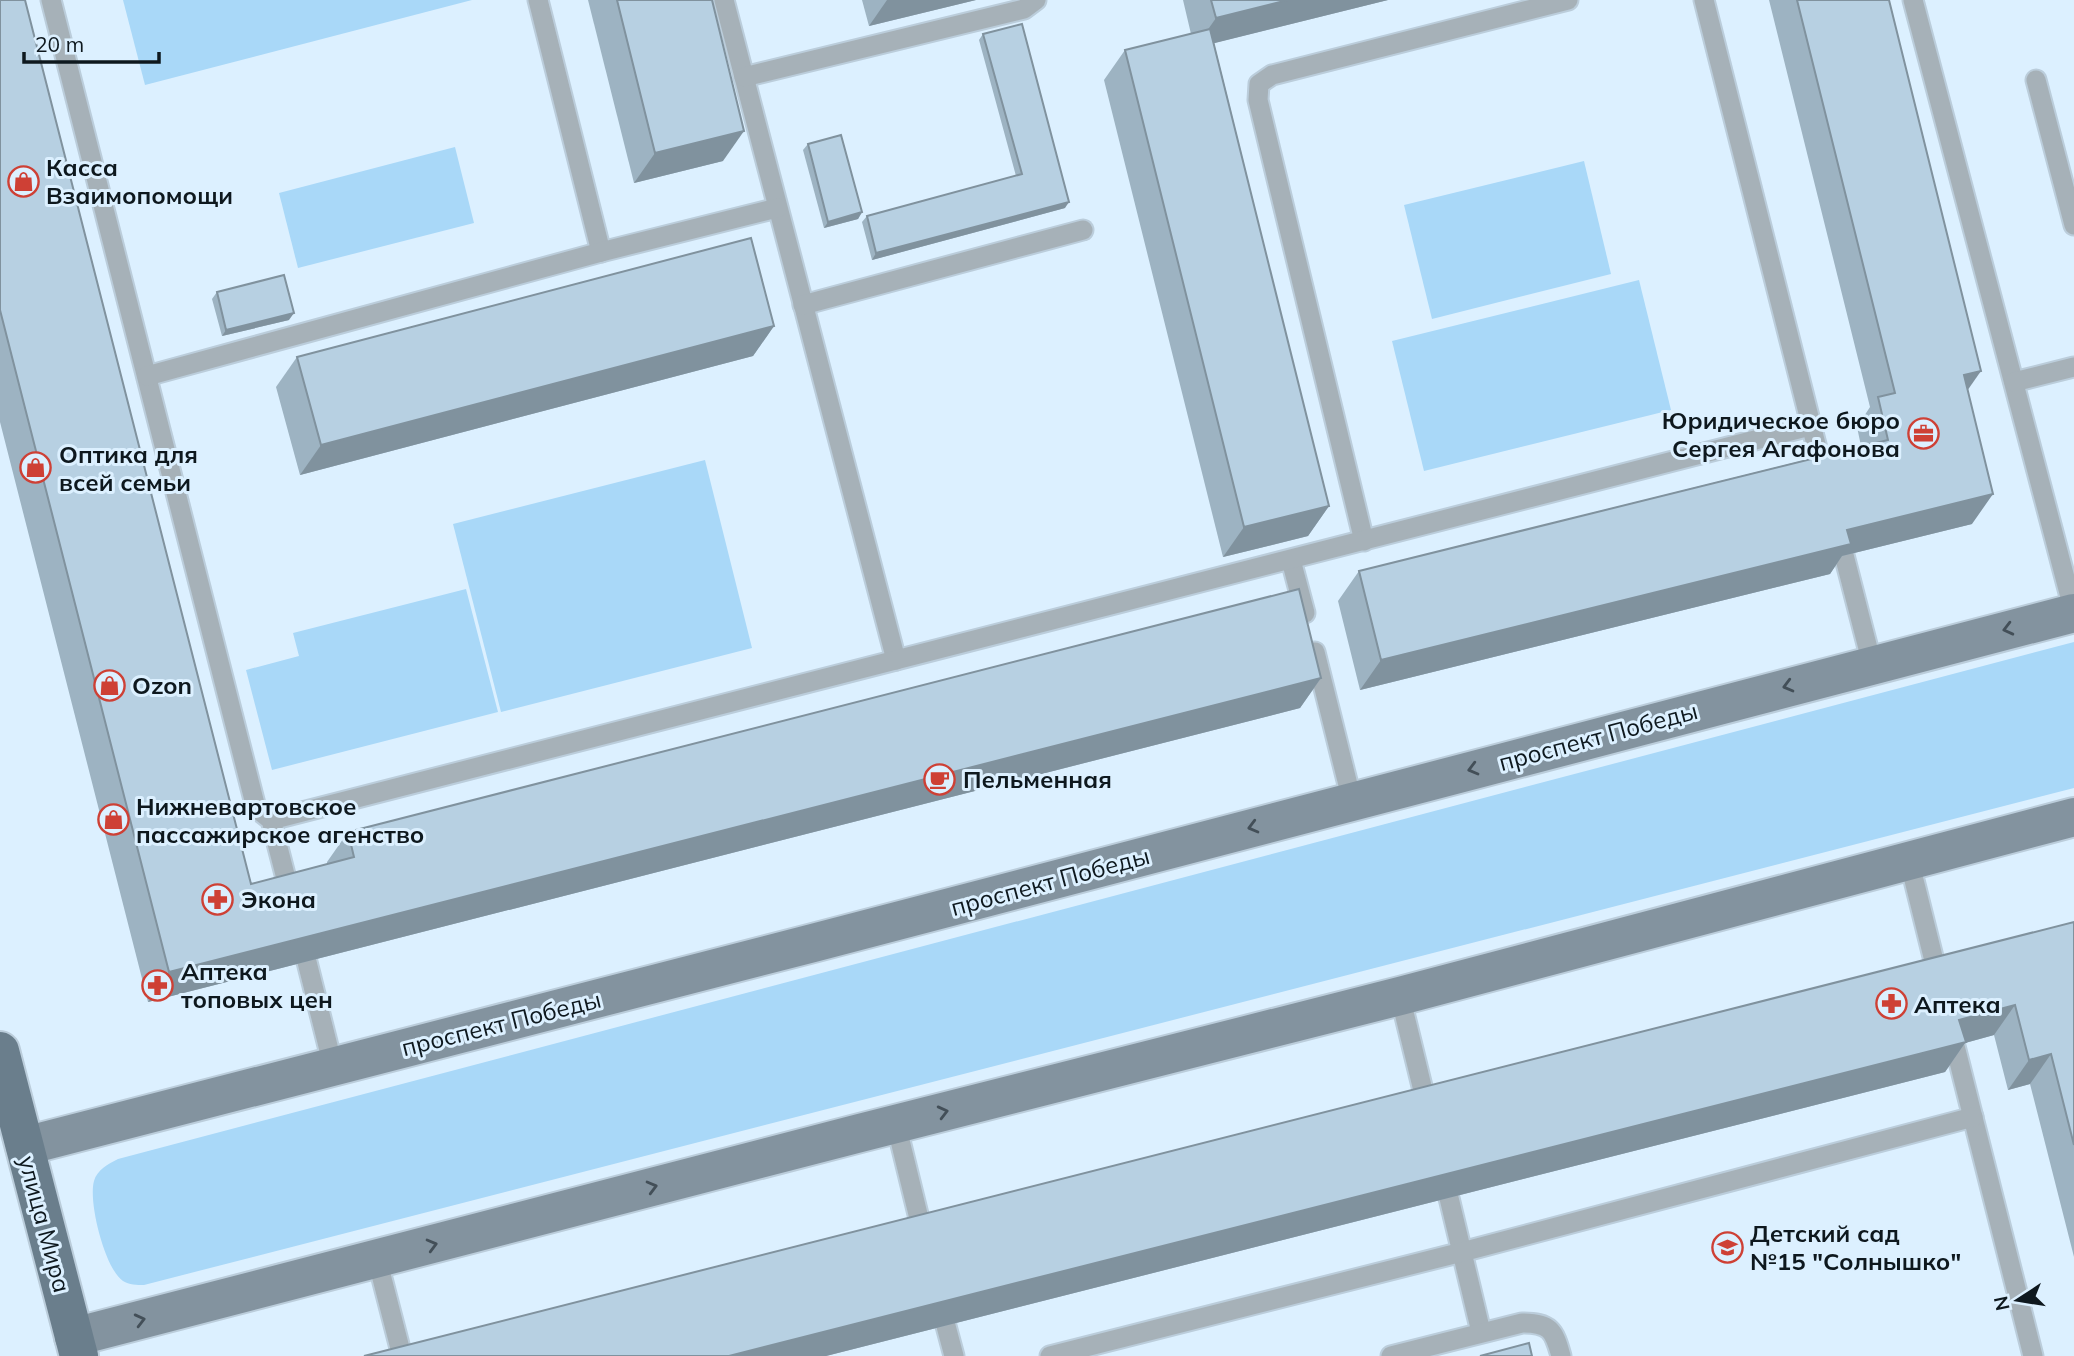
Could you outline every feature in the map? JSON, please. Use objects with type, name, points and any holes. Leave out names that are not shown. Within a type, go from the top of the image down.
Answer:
[{"type":"main road","name":"проспект Победы","points":[[24,1146],[813,943],[2074,612]]},
{"type":"main road","points":[[75,1351],[377,1259],[1400,996],[2074,817]]},
{"type":"main road","name":"улица Мира","points":[[0,1051],[75,1351]]},
{"type":"lane","points":[[51,0],[256,808],[271,820],[291,898]]},
{"type":"lane","points":[[538,0],[601,252]]},
{"type":"lane","points":[[724,0],[896,660]]},
{"type":"lane","points":[[744,77],[1024,9],[1037,0]]},
{"type":"lane","points":[[1364,541],[1258,100],[1259,84],[1272,75],[1568,0]]},
{"type":"lane","points":[[1704,0],[1825,480]]},
{"type":"lane","points":[[1913,0],[2074,612]]},
{"type":"lane","points":[[2036,80],[2074,225]]},
{"type":"lane","points":[[147,376],[601,252],[777,208]]},
{"type":"lane","points":[[803,305],[1083,230]]},
{"type":"lane","points":[[2014,382],[2074,367]]},
{"type":"lane","points":[[271,820],[1811,426]]},
{"type":"lane","points":[[1844,555],[1872,664]]},
{"type":"lane","points":[[1291,560],[1352,801]]},
{"type":"lane","points":[[1909,860],[1939,981]]},
{"type":"lane","points":[[307,962],[333,1066]]},
{"type":"lane","points":[[1400,996],[1428,1111]]},
{"type":"lane","points":[[1955,1046],[2033,1356]]},
{"type":"lane","points":[[1050,1356],[1462,1252],[1973,1117]]},
{"type":"lane","points":[[896,1124],[924,1239]]},
{"type":"lane","points":[[1449,1198],[1481,1332]]},
{"type":"lane","points":[[377,1259],[402,1356]]},
{"type":"lane","points":[[1391,1356],[1522,1322],[1540,1323],[1555,1335],[1561,1356]]},
{"type":"lane","points":[[946,1326],[954,1356]]},
{"type":"shaded area","points":[[123,0],[472,0],[145,85]]},
{"type":"shaded area","points":[[455,147],[474,223],[298,268],[279,193]]},
{"type":"shaded area","points":[[1584,161],[1611,274],[1432,319],[1404,205]]},
{"type":"shaded area","points":[[1639,280],[1671,410],[1424,471],[1392,341]]},
{"type":"shaded area","points":[[705,460],[752,648],[501,712],[453,524]]},
{"type":"shaded area","points":[[466,589],[498,712],[272,770],[246,670],[299,656],[293,633]]},
{"type":"shaded area","points":[[2074,642],[2074,788],[144,1285],[123,1281],[116,1274],[104,1250],[93,1204],[94,1181],[100,1171],[118,1159]]},
{"type":"building","points":[[0,0],[25,0],[251,884],[354,857],[348,832],[1299,589],[1321,678],[169,972],[0,310]]},
{"type":"building","points":[[617,0],[712,0],[744,131],[655,153]]},
{"type":"building","points":[[1211,0],[1288,0],[1216,18]]},
{"type":"building","points":[[1797,0],[1889,0],[1981,371],[1964,375],[1993,494],[1847,530],[1851,544],[1381,660],[1359,571],[1888,440],[1878,397],[1895,393]]},
{"type":"building","points":[[1022,24],[1069,202],[876,253],[867,216],[1022,174],[983,34]]},
{"type":"building","points":[[1210,29],[1329,506],[1244,527],[1125,50]]},
{"type":"building","points":[[841,135],[862,212],[828,222],[808,144]]},
{"type":"building","points":[[751,238],[774,326],[321,445],[297,357]]},
{"type":"building","points":[[284,275],[294,313],[226,330],[217,292]]},
{"type":"building","points":[[2074,922],[2074,1145],[2051,1054],[2029,1060],[2015,1005],[1959,1020],[1966,1042],[729,1356],[364,1356]]},
{"type":"building","points":[[1529,1343],[1532,1356],[1480,1356]]},
{"type":"place","name":"Касса Взаимопомощи","points":[[23,181]]},
{"type":"place","name":"Юридическое бюро Сергея Агафонова","points":[[1923,434]]},
{"type":"place","name":"Оптика для всей семьи","points":[[36,468]]},
{"type":"place","name":"Ozon","points":[[109,685]]},
{"type":"place","name":"Пельменная","points":[[940,779]]},
{"type":"place","name":"Нижневартовское пассажирское агенство","points":[[113,820]]},
{"type":"place","name":"Экона","points":[[218,899]]},
{"type":"place","name":"Аптека топовых цен","points":[[158,985]]},
{"type":"place","name":"Аптека","points":[[1891,1004]]},
{"type":"place","name":"Детский сад №15 \"Солнышко\"","points":[[1727,1247]]}]
